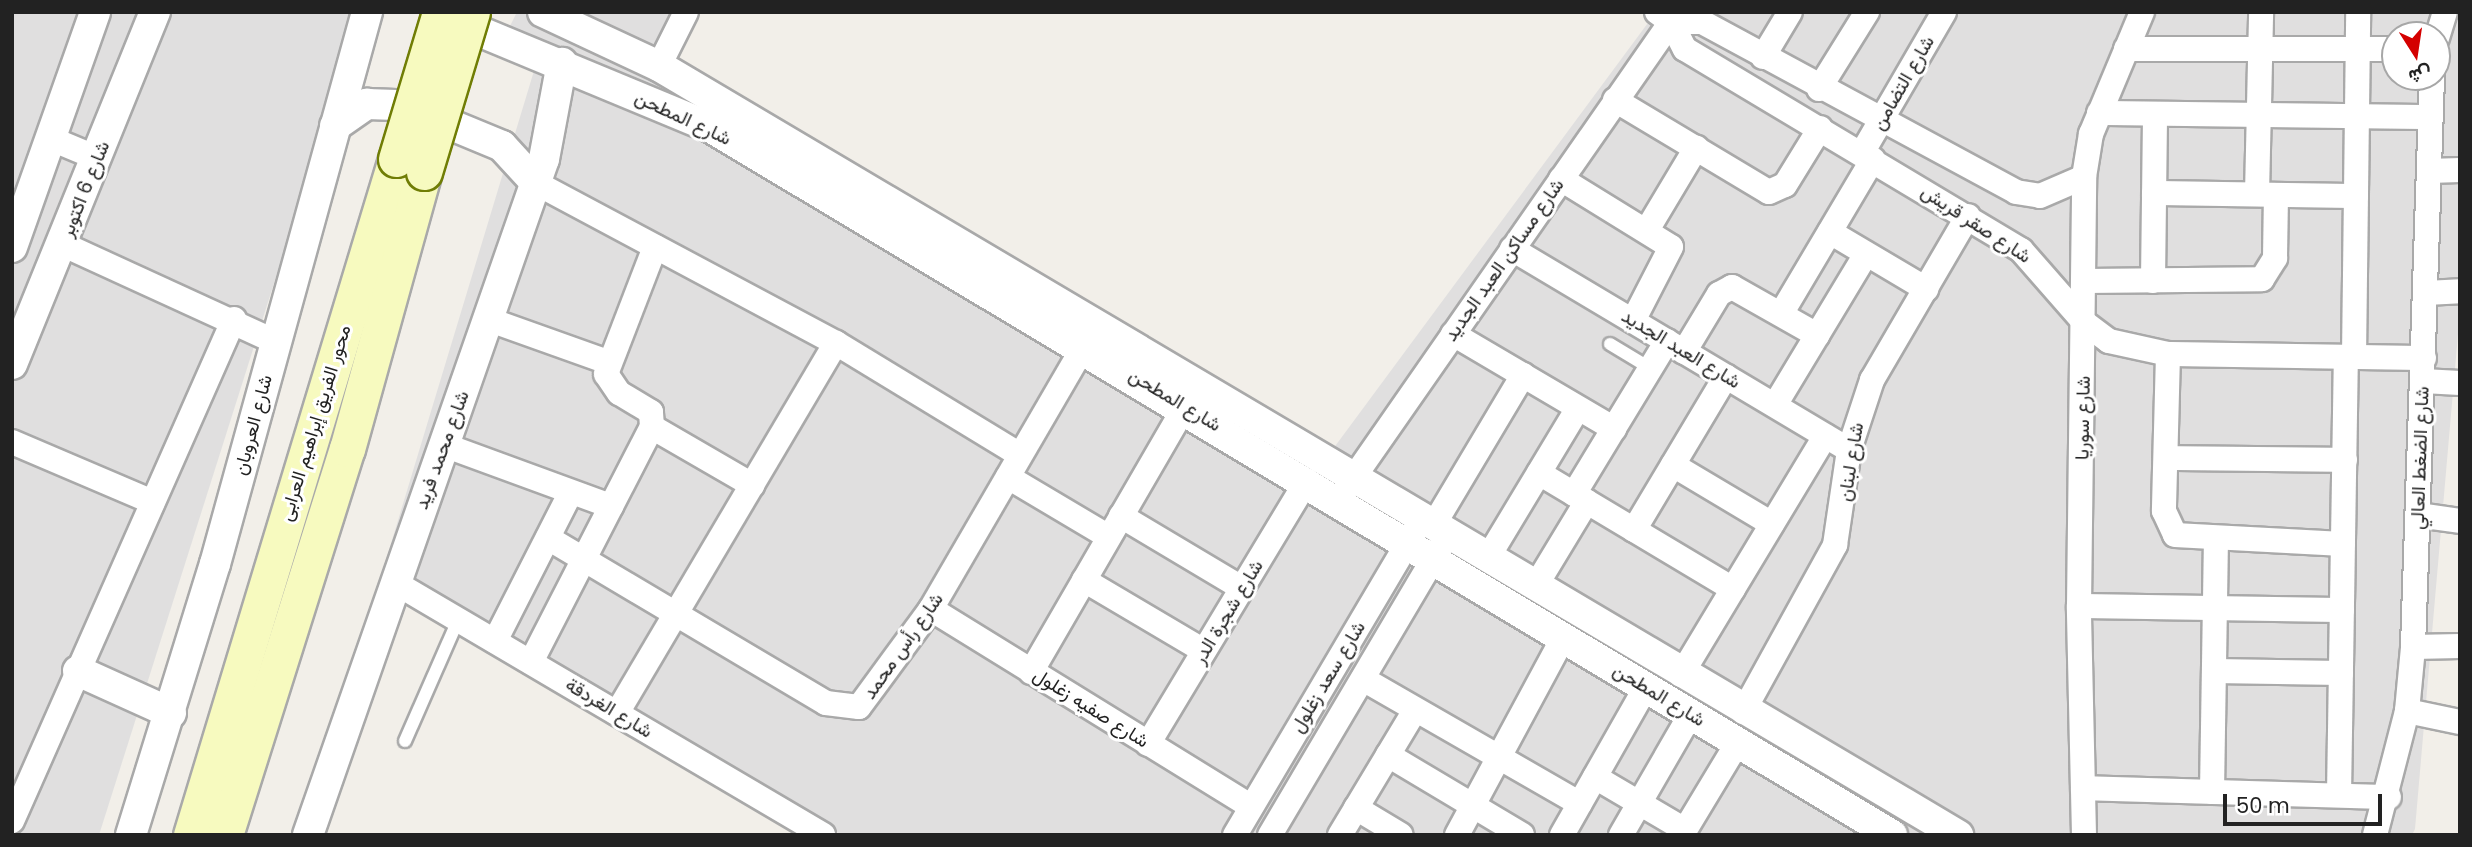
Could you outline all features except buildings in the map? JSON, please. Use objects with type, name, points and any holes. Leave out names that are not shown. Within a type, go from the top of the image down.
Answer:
[{"type":"main road","name":"محور الفريق إبراهيم العرابى","points":[[225,835],[347,449],[410,165],[440,12]]},
{"type":"main road","name":"محور الفريق إبراهيم العرابى","points":[[191,835],[410,165],[472,12]]},
{"type":"street","points":[[12,247],[54,140],[95,12]]},
{"type":"street","name":"شارع 6 اكتوبر","points":[[12,364],[155,12]]},
{"type":"street","name":"شارع العروبان","points":[[131,835],[170,713],[367,12]]},
{"type":"street","name":"شارع المطحن","points":[[433,12],[562,63],[710,127],[1307,480],[1347,489]]},
{"type":"street","points":[[659,66],[686,12]]},
{"type":"street","points":[[1763,57],[1790,12]]},
{"type":"street","points":[[1819,89],[1867,12]]},
{"type":"street","name":"شارع التضامن","points":[[1781,314],[1830,232],[1881,121],[1944,12]]},
{"type":"street","name":"شارع سوريا","points":[[2084,835],[2079,606],[2085,323],[2084,177],[2099,113],[2142,12]]},
{"type":"street","points":[[2085,281],[2262,279],[2276,258],[2258,115],[2261,12]]},
{"type":"street","points":[[2339,795],[2345,460],[2356,196],[2358,12]]},
{"type":"street","name":"شارع المطحن","points":[[556,14],[659,66],[1428,537],[1563,638],[1892,835]]},
{"type":"street","points":[[1664,17],[1706,17],[1763,57],[1819,89],[2016,192],[2040,196],[2084,177]]},
{"type":"street","name":"شارع مساكن العبد الجديد","points":[[1347,489],[1615,100],[1664,17]]},
{"type":"street","name":"شارع صقر قريش","points":[[1664,17],[1685,49],[1968,216],[2045,271],[2085,323],[2137,352],[2168,355],[2350,357],[2423,370],[2460,383]]},
{"type":"street","points":[[2126,49],[2381,49]]},
{"type":"street","name":"شارع محمد فريد","points":[[308,835],[394,582],[490,320],[536,183],[556,117],[562,63]]},
{"type":"street","name":"شارع الضغط العالي","points":[[2375,835],[2389,797],[2407,711],[2413,647],[2431,91]]},
{"type":"street","points":[[1615,100],[1775,192],[1820,128]]},
{"type":"street","points":[[335,126],[367,104],[403,105],[502,146],[536,183],[836,344],[1020,454]]},
{"type":"street","points":[[2099,113],[2430,117]]},
{"type":"street","points":[[2153,281],[2155,114]]},
{"type":"street","points":[[54,140],[97,158]]},
{"type":"street","points":[[1647,230],[1696,148]]},
{"type":"street","points":[[2429,172],[2460,170]]},
{"type":"street","points":[[1561,178],[1647,230],[1672,253],[1633,321]]},
{"type":"street","points":[[2154,192],[2356,196]]},
{"type":"street","name":"شارع لبنان","points":[[1743,712],[1835,545],[1849,450],[1872,380],[1968,216]]},
{"type":"street","points":[[1830,232],[1926,289]]},
{"type":"street","points":[[62,244],[234,319],[275,342]]},
{"type":"street","points":[[531,662],[652,427],[651,412],[610,385],[608,362],[655,247]]},
{"type":"street","name":"شارع العبد الجديد","points":[[1512,249],[1849,450]]},
{"type":"street","points":[[1775,405],[1866,254]]},
{"type":"street","points":[[1535,587],[1614,429],[1650,368],[1676,346],[1724,289],[1739,289],[1817,335]]},
{"type":"street","points":[[2426,293],[2460,291]]},
{"type":"street","points":[[12,821],[234,319]]},
{"type":"street","points":[[490,320],[608,362]]},
{"type":"street","points":[[1453,334],[1614,429]]},
{"type":"street","points":[[617,713],[836,344]]},
{"type":"street","name":"شارع رأس محمد","points":[[548,538],[842,710],[872,696],[931,609],[1084,346]]},
{"type":"street","points":[[2168,355],[2166,524],[2187,539],[2343,544]]},
{"type":"street","points":[[1428,537],[1523,376]]},
{"type":"street","points":[[1634,530],[1726,376]]},
{"type":"street","points":[[1031,672],[1185,406]]},
{"type":"street","points":[[1487,559],[1578,408]]},
{"type":"street","points":[[652,427],[752,485]]},
{"type":"street","points":[[1681,675],[1825,436]]},
{"type":"street","points":[[12,442],[153,502]]},
{"type":"street","points":[[444,445],[611,506]]},
{"type":"street","points":[[2166,458],[2345,460]]},
{"type":"street","points":[[1673,466],[1772,524]]},
{"type":"street","points":[[1539,473],[1733,589]]},
{"type":"street","points":[[1008,477],[1242,588]]},
{"type":"street","name":"شارع شجرة الدر","points":[[1149,744],[1307,480]]},
{"type":"street","points":[[495,641],[571,492]]},
{"type":"street","points":[[2418,515],[2460,521]]},
{"type":"street","name":"شارع المطحن","points":[[1428,537],[1487,559],[1743,712],[1958,835]]},
{"type":"street","name":"شارع سعد زغلول","points":[[1270,835],[1363,680],[1428,537]]},
{"type":"street","name":"شارع سعد زغلول","points":[[1235,835],[1428,537]]},
{"type":"street","points":[[2213,792],[2216,540]]},
{"type":"street","points":[[1084,580],[1204,651]]},
{"type":"street","name":"شارع الغردقة","points":[[394,582],[823,835]]},
{"type":"street","points":[[2079,606],[2342,610]]},
{"type":"street","name":"شارع صفيه زغلول","points":[[931,609],[1251,807]]},
{"type":"street","points":[[1457,835],[1563,638]]},
{"type":"street","points":[[2413,647],[2460,646]]},
{"type":"street","points":[[78,671],[170,713]]},
{"type":"street","points":[[2214,671],[2342,673]]},
{"type":"street","points":[[1363,680],[1580,804]]},
{"type":"street","points":[[1562,835],[1646,687]]},
{"type":"street","points":[[1340,835],[1415,710]]},
{"type":"street","points":[[2407,711],[2460,722]]},
{"type":"street","points":[[1621,835],[1691,714]]},
{"type":"street","points":[[1595,777],[1684,832],[1738,742]]},
{"type":"street","points":[[1388,755],[1522,835]]},
{"type":"street","points":[[2083,788],[2389,797]]},
{"type":"street","points":[[1356,808],[1401,835]]},
{"type":"lane","points":[[1610,344],[1650,368]]},
{"type":"lane","points":[[405,741],[458,620]]},
{"type":"shaded area","points":[[12,12],[360,12],[99,835],[12,835]]},
{"type":"shaded area","points":[[517,12],[699,12],[658,89],[728,122],[1316,472],[1656,12],[2460,12],[2460,311],[2415,829],[2412,835],[842,835],[383,570],[543,41],[509,28]]}]
